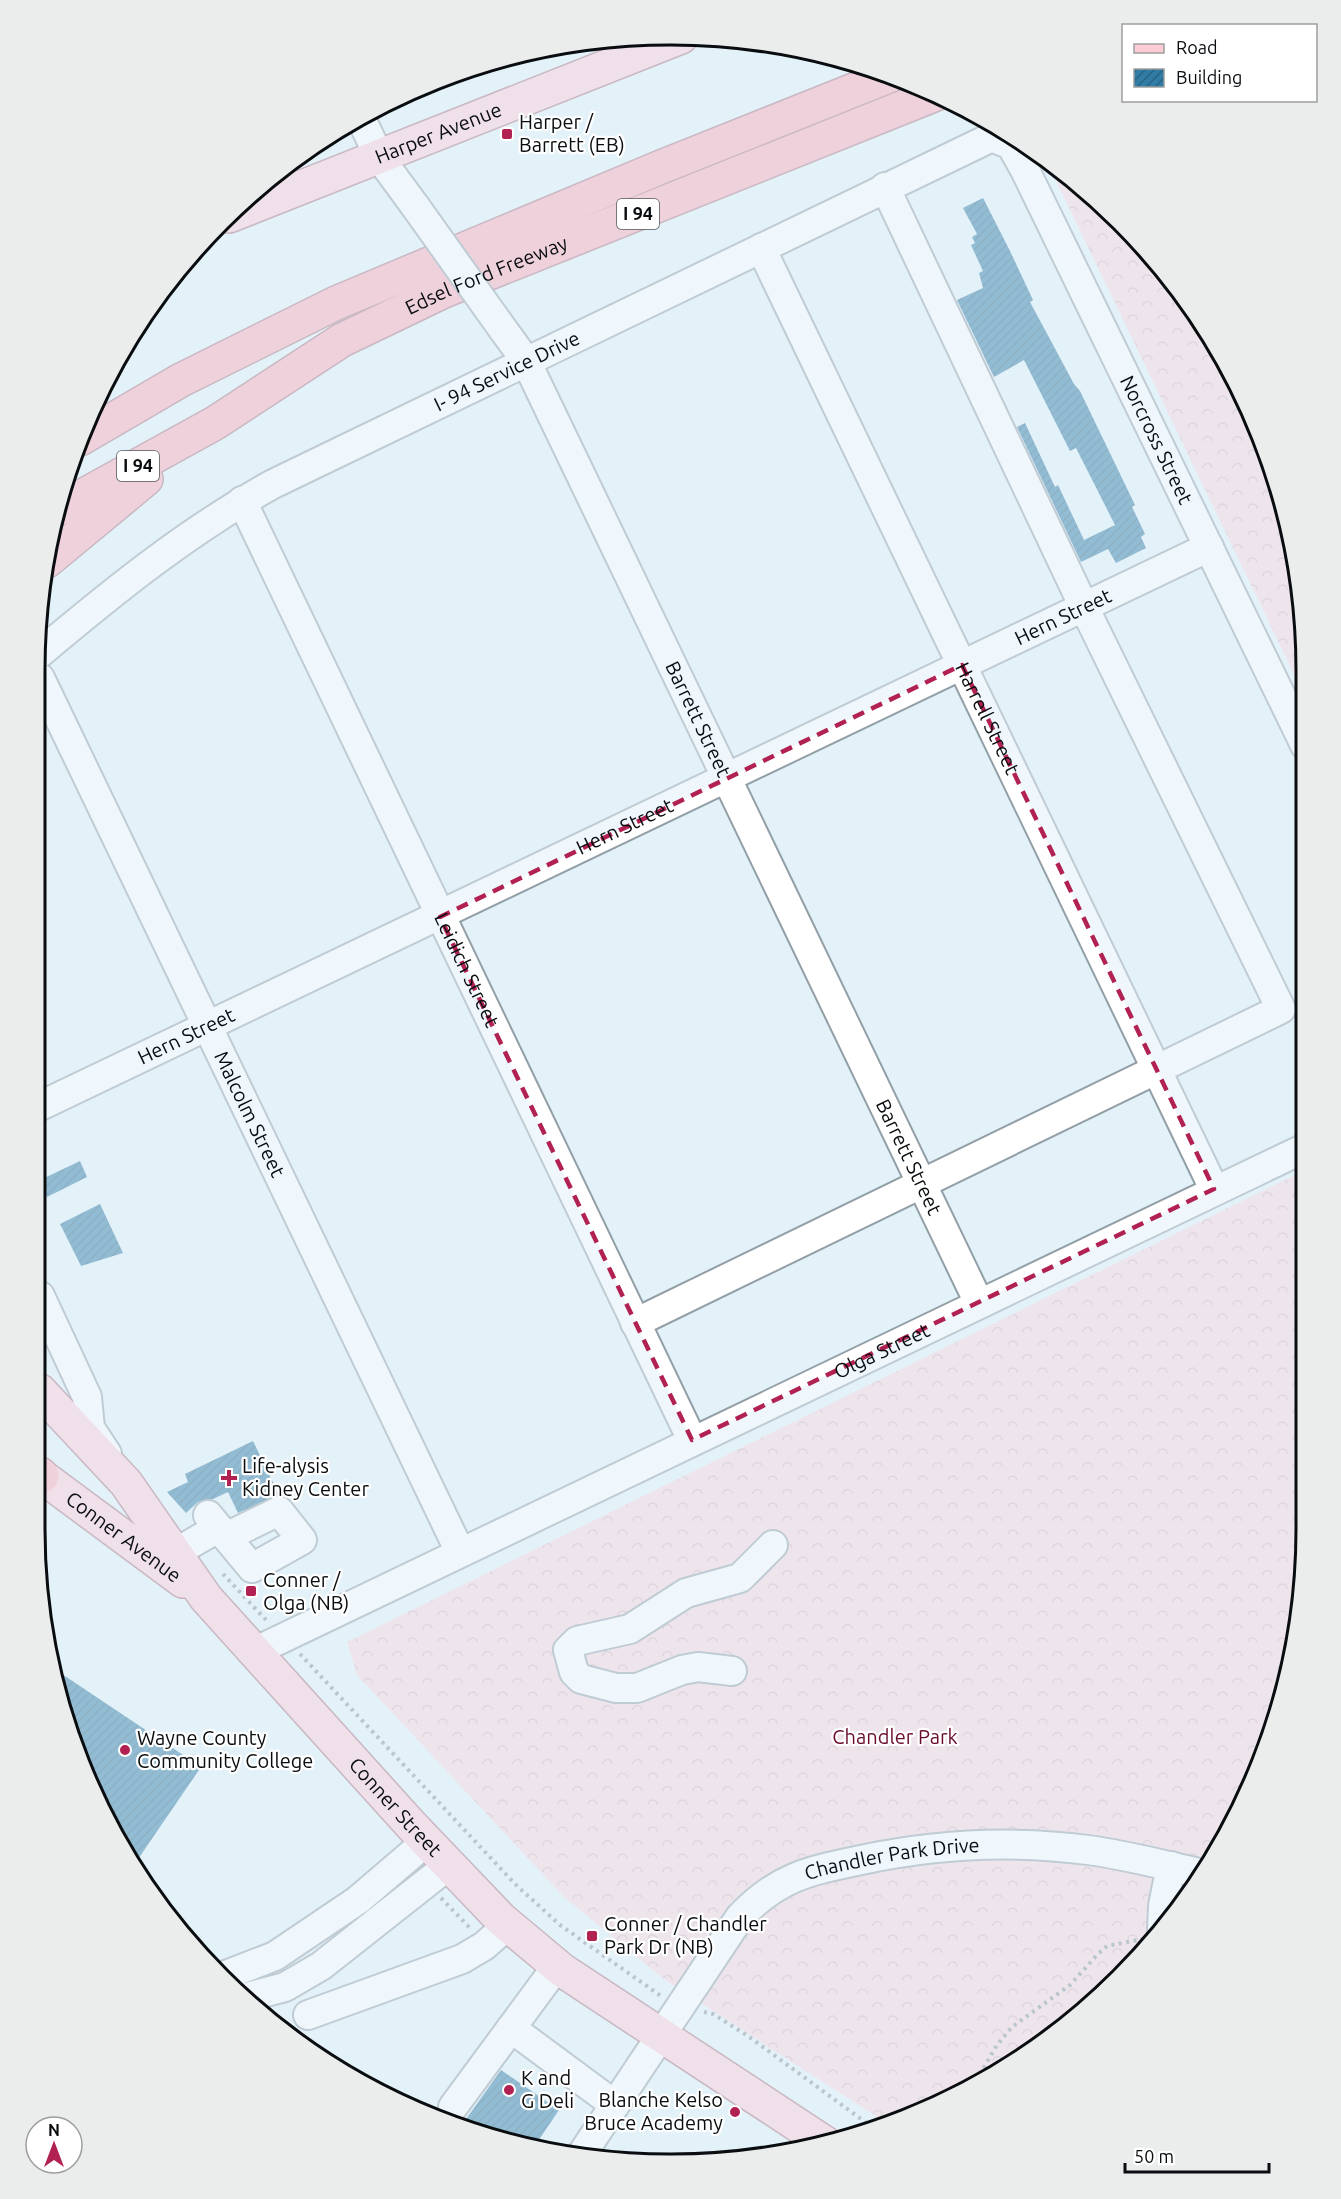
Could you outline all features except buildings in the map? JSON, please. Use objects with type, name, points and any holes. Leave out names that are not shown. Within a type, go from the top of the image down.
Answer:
[{"type":"highway","name":"Edsel Ford Freeway","points":[[93,432],[181,380],[336,303],[661,166],[878,80]]},
{"type":"highway","name":"Edsel Ford Freeway","points":[[67,504],[215,423],[342,340],[444,291],[923,99]]},
{"type":"highway","points":[[56,554],[215,423]]},
{"type":"main road","name":"Harper Avenue","points":[[249,208],[656,45]]},
{"type":"main road","name":"Conner Street","points":[[45,1396],[126,1483],[204,1535],[206,1598],[270,1644],[426,1841],[508,1925],[557,1966],[660,2036],[817,2137]]},
{"type":"main road","name":"Conner Avenue","points":[[45,1478],[206,1598]]},
{"type":"street","name":"Barrett Street","points":[[364,126],[379,157],[526,361],[979,1303]]},
{"type":"street","name":"I- 94 Service Drive","points":[[46,648],[131,577],[189,534],[242,501],[985,139],[1000,139]]},
{"type":"street","name":"Norcross Street","points":[[1012,146],[1296,726]]},
{"type":"street","points":[[635,1323],[1281,1009],[1084,607],[885,187]]},
{"type":"street","name":"Harrell Street","points":[[761,248],[1214,1189]]},
{"type":"street","name":"Leidich Street","points":[[242,501],[692,1440]]},
{"type":"street","name":"Hern Street","points":[[45,1104],[1209,547]]},
{"type":"street","name":"Malcolm Street","points":[[45,688],[460,1552]]},
{"type":"street","name":"Olga Street","points":[[270,1644],[1214,1189],[1296,1152]]},
{"type":"street","points":[[45,1307],[87,1397],[90,1428],[126,1483]]},
{"type":"street","points":[[732,1671],[698,1667],[682,1670],[637,1688],[616,1688],[581,1679],[574,1672],[568,1650],[577,1641],[630,1629],[686,1593],[740,1578],[773,1545]]},
{"type":"street","points":[[230,1973],[274,1956],[358,1900],[426,1841]]},
{"type":"street","name":"Chandler Park Drive","points":[[586,2148],[740,1917],[759,1897],[786,1880],[893,1853],[988,1844],[1088,1850],[1194,1871]]},
{"type":"street","points":[[254,1995],[285,1987],[321,1965],[449,1865]]},
{"type":"street","points":[[1159,1919],[1171,1866]]},
{"type":"street","points":[[308,2015],[462,1959],[484,1946],[508,1925]]},
{"type":"street","points":[[453,2107],[557,1966]]},
{"type":"street","points":[[511,2028],[615,2105]]},
{"type":"path","points":[[204,1535],[254,1609],[270,1644],[515,1884],[578,1938],[680,2007]]},
{"type":"path","points":[[982,2070],[997,2045],[1012,2026],[1070,1985],[1096,1955],[1107,1946],[1145,1936]]},
{"type":"path","points":[[713,2014],[748,2036],[866,2123]]},
{"type":"highlighted area","points":[[962,665],[1214,1189],[692,1440],[440,917]]},
{"type":"green space","points":[[1054,176],[1113,228],[1141,258],[1191,323],[1231,394],[1263,469],[1284,548],[1295,630],[1296,678]]},
{"type":"green space","name":"Chandler Park","points":[[1296,1174],[1295,1569],[1284,1651],[1263,1730],[1231,1805],[1212,1841],[1191,1876],[1141,1941],[1083,1999],[1051,2025],[1018,2049],[947,2089],[878,2119],[665,1980],[564,1897],[357,1675],[347,1642]]},
{"type":"place","name":"Harper / Barrett (EB)","points":[[507,134]]},
{"type":"place","name":"Life-alysis Kidney Center","points":[[229,1478]]},
{"type":"place","name":"Conner / Olga (NB)","points":[[251,1591]]},
{"type":"place","name":"Wayne County Community College","points":[[125,1750]]},
{"type":"place","name":"Conner / Chandler Park Dr (NB)","points":[[592,1936]]},
{"type":"place","name":"K and G Deli","points":[[509,2090]]},
{"type":"place","name":"Blanche Kelso Bruce Academy","points":[[735,2112]]}]
